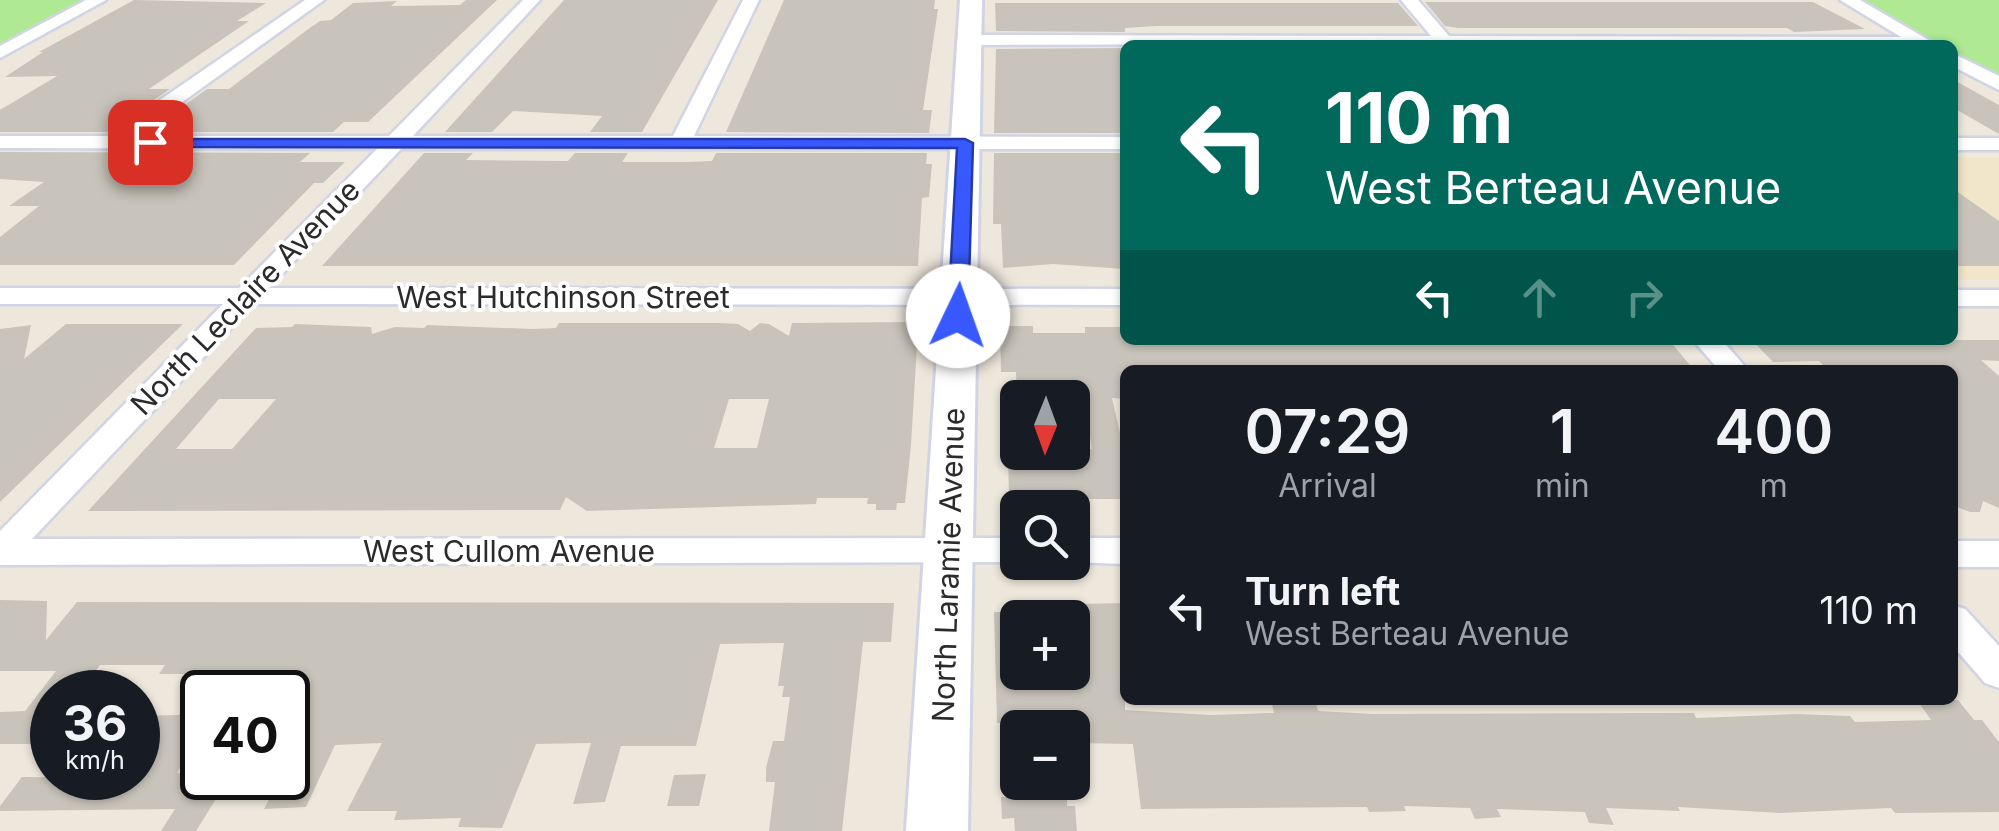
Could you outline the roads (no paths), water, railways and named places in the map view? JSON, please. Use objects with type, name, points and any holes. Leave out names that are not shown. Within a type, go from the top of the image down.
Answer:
[{"type":"street","points":[[0,54],[98,0]]},
{"type":"street","points":[[113,142],[316,0]]},
{"type":"street","name":"North Leclaire Avenue","points":[[0,552],[532,0]]},
{"type":"street","points":[[680,143],[751,0]]},
{"type":"street","name":"North Laramie Avenue","points":[[936,831],[971,0]]},
{"type":"street","points":[[1409,0],[1443,40]]},
{"type":"street","points":[[1848,0],[1921,40]]},
{"type":"street","points":[[969,40],[1120,41]]},
{"type":"street","points":[[1958,61],[1999,84]]},
{"type":"street","points":[[0,142],[1120,143]]},
{"type":"street","points":[[1958,144],[1999,144]]},
{"type":"street","name":"West Hutchinson Street","points":[[0,296],[1120,296]]},
{"type":"street","points":[[1958,298],[1999,298]]},
{"type":"street","points":[[1712,345],[1730,365]]},
{"type":"street","name":"West Cullom Avenue","points":[[0,552],[1000,551]]},
{"type":"street","points":[[1090,551],[1120,551]]},
{"type":"street","points":[[1958,554],[1999,554]]},
{"type":"street","points":[[1958,626],[1999,672]]}]
